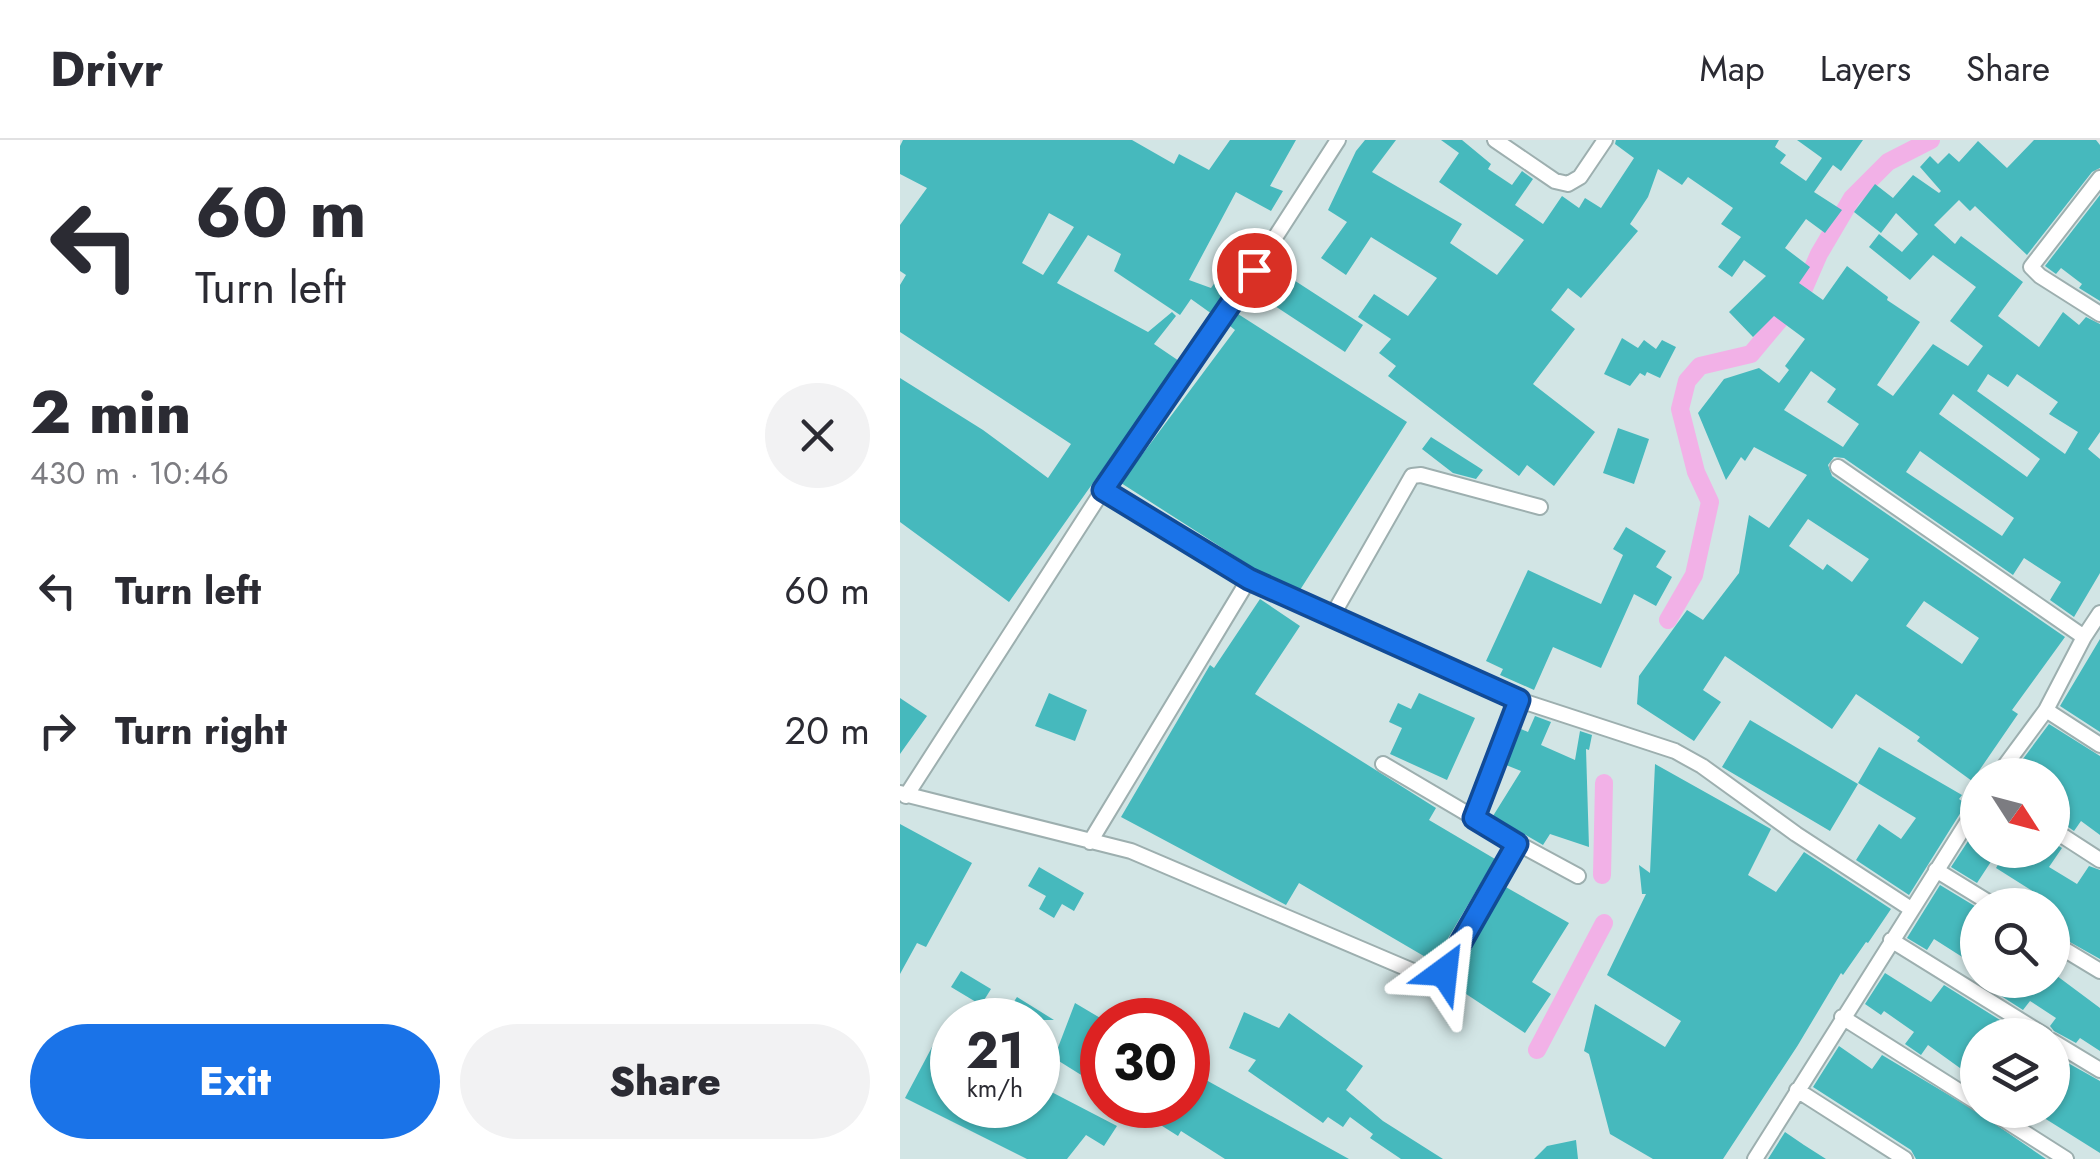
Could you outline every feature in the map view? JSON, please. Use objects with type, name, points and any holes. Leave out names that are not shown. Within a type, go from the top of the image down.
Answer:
[{"type":"street","points":[[1338,140],[903,794],[1131,852],[1427,978],[1437,978],[1517,844]]},
{"type":"street","points":[[1494,140],[1555,182],[1568,184],[1580,176],[1605,140]]},
{"type":"street","points":[[2100,178],[2031,267],[2100,314]]},
{"type":"street","points":[[1838,467],[2084,637]]},
{"type":"street","points":[[1331,618],[1412,476],[1421,475],[1540,507]]},
{"type":"street","points":[[1103,490],[1249,579],[1331,618],[1519,700],[1675,750],[1910,909]]},
{"type":"street","points":[[1090,842],[1249,579]]},
{"type":"street","points":[[2011,758],[2046,710],[2100,614]]},
{"type":"street","points":[[1474,818],[1519,700]]},
{"type":"street","points":[[2046,710],[2100,745]]},
{"type":"street","points":[[1383,764],[1578,876]]},
{"type":"street","points":[[1755,1159],[1960,833]]},
{"type":"street","points":[[2070,841],[2100,860]]},
{"type":"street","points":[[1936,870],[1965,888]]},
{"type":"street","points":[[1891,940],[2017,1018]]},
{"type":"street","points":[[2070,953],[2100,971]]},
{"type":"street","points":[[1842,1018],[1960,1092]]},
{"type":"street","points":[[2070,1051],[2100,1070]]},
{"type":"street","points":[[1798,1090],[1905,1159]]},
{"type":"street","points":[[2017,1128],[2066,1159]]},
{"type":"building","points":[[903,140],[1132,140],[1174,164],[1179,154],[1209,170],[1230,140],[1296,140],[1270,186],[1283,191],[1271,211],[1236,192],[1189,280],[1211,288],[1230,261],[1242,269],[1212,314],[1191,299],[1180,315],[1114,271],[1121,254],[1088,235],[1057,283],[1148,332],[1172,312],[1176,316],[1154,344],[1179,361],[1009,602],[900,522],[900,378],[983,430],[1048,478],[1071,444],[900,332],[900,285],[906,275],[900,271],[900,225],[927,188],[900,174]],"holes":[[[1049,213],[1074,227],[1043,275],[1022,263]]]},
{"type":"building","points":[[1365,140],[1396,140],[1372,172],[1462,224],[1450,243],[1497,275],[1524,240],[1439,182],[1459,153],[1441,140],[1462,140],[1491,164],[1488,169],[1512,185],[1522,171],[1533,179],[1515,205],[1543,224],[1562,196],[1579,208],[1585,198],[1601,208],[1634,158],[1615,144],[1616,140],[1779,140],[1775,147],[1786,155],[1780,163],[1806,181],[1822,158],[1797,140],[1863,140],[1841,171],[1833,165],[1814,192],[1842,210],[1825,233],[1806,219],[1785,248],[1810,267],[1799,283],[1823,300],[1847,266],[1920,322],[1877,385],[1893,396],[1933,344],[1968,366],[1983,346],[1950,321],[1976,287],[1933,255],[1910,280],[1869,247],[1879,234],[1902,252],[1918,234],[1896,213],[1881,233],[1854,212],[1875,184],[1893,198],[1913,175],[1939,193],[1920,167],[1930,156],[1938,164],[1949,153],[1959,162],[1978,141],[2007,168],[2034,140],[2096,140],[2100,145],[2100,168],[2092,172],[2027,255],[1975,206],[1970,211],[1959,200],[1934,225],[1955,244],[1961,236],[2023,282],[1998,316],[2039,347],[2063,312],[2079,325],[2086,317],[2100,324],[2100,432],[2088,449],[2100,459],[2100,573],[2074,617],[2050,600],[2061,582],[2024,558],[2013,575],[1844,458],[1834,457],[1828,465],[1832,476],[2065,637],[2012,710],[2018,714],[1988,758],[1960,758],[1960,772],[1917,741],[1920,737],[1856,694],[1832,729],[1725,656],[1703,690],[1721,702],[1694,741],[1637,704],[1639,676],[1687,610],[1703,620],[1739,573],[1749,515],[1769,528],[1807,475],[1754,447],[1745,461],[1741,457],[1726,480],[1698,413],[1724,379],[1759,368],[1779,383],[1789,370],[1785,366],[1805,339],[1774,316],[1753,337],[1729,312],[1766,276],[1744,260],[1732,277],[1718,267],[1741,237],[1721,224],[1733,208],[1688,177],[1682,185],[1658,169],[1648,197],[1630,224],[1638,231],[1581,298],[1568,288],[1551,310],[1575,329],[1533,384],[1595,432],[1554,486],[1527,465],[1519,476],[1388,376],[1396,366],[1379,353],[1391,339],[1358,317],[1374,294],[1408,316],[1437,278],[1371,237],[1346,275],[1321,258],[1347,222],[1328,210]],"holes":[[[1811,371],[1836,389],[1827,402],[1859,424],[1843,447],[1784,410]],[[1988,374],[2008,387],[2017,374],[2058,402],[2049,414],[2078,432],[2065,454],[1977,391]],[[1953,394],[2040,459],[2027,477],[1939,414]],[[1920,451],[2014,518],[2002,536],[1906,472]],[[1808,519],[1869,559],[1852,582],[1827,564],[1823,570],[1789,546]],[[1924,601],[1979,638],[1962,664],[1906,626]]]},
{"type":"building","points":[[2100,195],[2100,301],[2079,288],[2082,284],[2061,268],[2056,274],[2045,266]]},
{"type":"building","points":[[1283,273],[1363,325],[1345,352],[1266,300]]},
{"type":"building","points":[[1238,314],[1407,422],[1300,590],[1263,574],[1121,483],[1235,330],[1230,326]]},
{"type":"building","points":[[1622,338],[1638,348],[1644,340],[1656,349],[1662,340],[1676,347],[1660,378],[1640,373],[1630,386],[1604,374]]},
{"type":"building","points":[[1618,428],[1649,439],[1634,484],[1603,473]]},
{"type":"building","points":[[1431,437],[1483,470],[1476,479],[1453,473],[1422,449]]},
{"type":"building","points":[[1626,527],[1666,551],[1656,567],[1672,577],[1656,606],[1634,594],[1601,668],[1553,647],[1534,690],[1500,675],[1503,669],[1486,661],[1528,570],[1601,604],[1623,555],[1613,549]]},
{"type":"building","points":[[1260,599],[1300,626],[1255,694],[1436,808],[1429,820],[1495,859],[1434,962],[1299,883],[1286,905],[1121,817],[1210,665],[1214,668]]},
{"type":"building","points":[[2100,639],[2100,732],[2060,706]]},
{"type":"building","points":[[1049,693],[1087,710],[1075,741],[1035,726]]},
{"type":"building","points":[[1419,693],[1475,718],[1447,780],[1390,754],[1402,728],[1389,722],[1398,703],[1411,709]]},
{"type":"building","points":[[900,698],[927,716],[900,754]]},
{"type":"building","points":[[1535,716],[1551,722],[1541,745],[1575,760],[1580,731],[1592,735],[1589,750],[1586,749],[1589,847],[1550,834],[1543,845],[1493,816],[1521,771],[1506,765],[1521,729],[1528,732]]},
{"type":"building","points":[[1750,720],[1858,784],[1830,831],[1722,767]]},
{"type":"building","points":[[2049,724],[2100,756],[2100,835],[2081,821],[2074,831],[2070,828],[2070,758],[2024,758]]},
{"type":"building","points":[[1879,747],[1960,794],[1960,814],[1909,895],[1856,860],[1879,824],[1901,839],[1916,818],[1858,783]]},
{"type":"building","points":[[1655,764],[1771,829],[1748,875],[1776,892],[1804,852],[1891,909],[1841,973],[1723,1159],[1653,1159],[1610,1134],[1589,1054],[1584,1051],[1595,1004],[1665,1047],[1681,1021],[1607,975],[1646,894],[1642,894],[1639,865],[1650,873]]},
{"type":"building","points":[[900,824],[972,863],[926,947],[917,943],[900,974]]},
{"type":"building","points":[[1960,853],[1960,868],[1987,868],[1977,883],[1951,867]]},
{"type":"building","points":[[2089,866],[2100,870],[2100,959],[2070,942],[2070,888],[2028,888],[1996,868],[2051,868],[2077,884]]},
{"type":"building","points":[[1039,867],[1084,893],[1074,911],[1062,904],[1054,918],[1039,909],[1046,896],[1028,886]]},
{"type":"building","points":[[1940,885],[1960,897],[1960,956],[1934,939],[1927,950],[1907,938]]},
{"type":"building","points":[[1504,886],[1569,923],[1532,982],[1551,994],[1525,1033],[1448,982]]},
{"type":"building","points":[[961,971],[991,989],[985,998],[969,998],[951,987]]},
{"type":"building","points":[[1885,973],[1931,1002],[1944,985],[1997,1018],[1960,1018],[1960,1068],[1928,1045],[1921,1055],[1905,1044],[1914,1032],[1884,1011],[1881,1015],[1865,1004]]},
{"type":"building","points":[[2070,986],[2100,1008],[2100,1051],[2080,1038],[2076,1043],[2070,1040],[2070,1018],[2056,1018],[2030,1001],[2023,1010],[2004,998],[2070,998]]},
{"type":"building","points":[[1075,1003],[1080,1006],[1080,1074],[1060,1062],[1060,1042]]},
{"type":"building","points":[[1244,1012],[1279,1028],[1289,1013],[1363,1066],[1346,1090],[1383,1121],[1443,1159],[1401,1159],[1370,1138],[1373,1134],[1350,1117],[1343,1127],[1328,1117],[1323,1123],[1248,1071],[1256,1060],[1229,1048]]},
{"type":"building","points":[[1839,1046],[1872,1069],[1882,1055],[1960,1102],[1960,1128],[2001,1128],[2046,1159],[1916,1159],[1911,1150],[1813,1087]]},
{"type":"building","points":[[930,1051],[930,1110],[905,1098]]},
{"type":"building","points":[[2070,1064],[2100,1081],[2100,1153],[2060,1128],[2070,1128]]},
{"type":"building","points":[[1210,1082],[1349,1159],[1225,1159],[1181,1131],[1178,1136],[1165,1128],[1210,1128]]},
{"type":"building","points":[[1060,1096],[1080,1107],[1080,1128],[1116,1128],[1104,1146],[1086,1135],[1067,1159],[1027,1159],[965,1128],[1060,1128]]},
{"type":"building","points":[[1785,1132],[1804,1145],[1826,1159],[1768,1159]]},
{"type":"building","points":[[1576,1140],[1578,1159],[1534,1159],[1547,1146]]},
{"type":"waterway","points":[[1668,620],[1694,575],[1710,502],[1696,472],[1680,409],[1687,381],[1700,366],[1751,354],[1802,293],[1819,254],[1852,198],[1888,162],[1931,140]]},
{"type":"waterway","points":[[1602,875],[1604,783]]},
{"type":"waterway","points":[[1537,1050],[1604,923]]},
{"type":"route","points":[[1254,270],[1103,490],[1249,579],[1519,700],[1474,818],[1517,844],[1444,972]]}]
